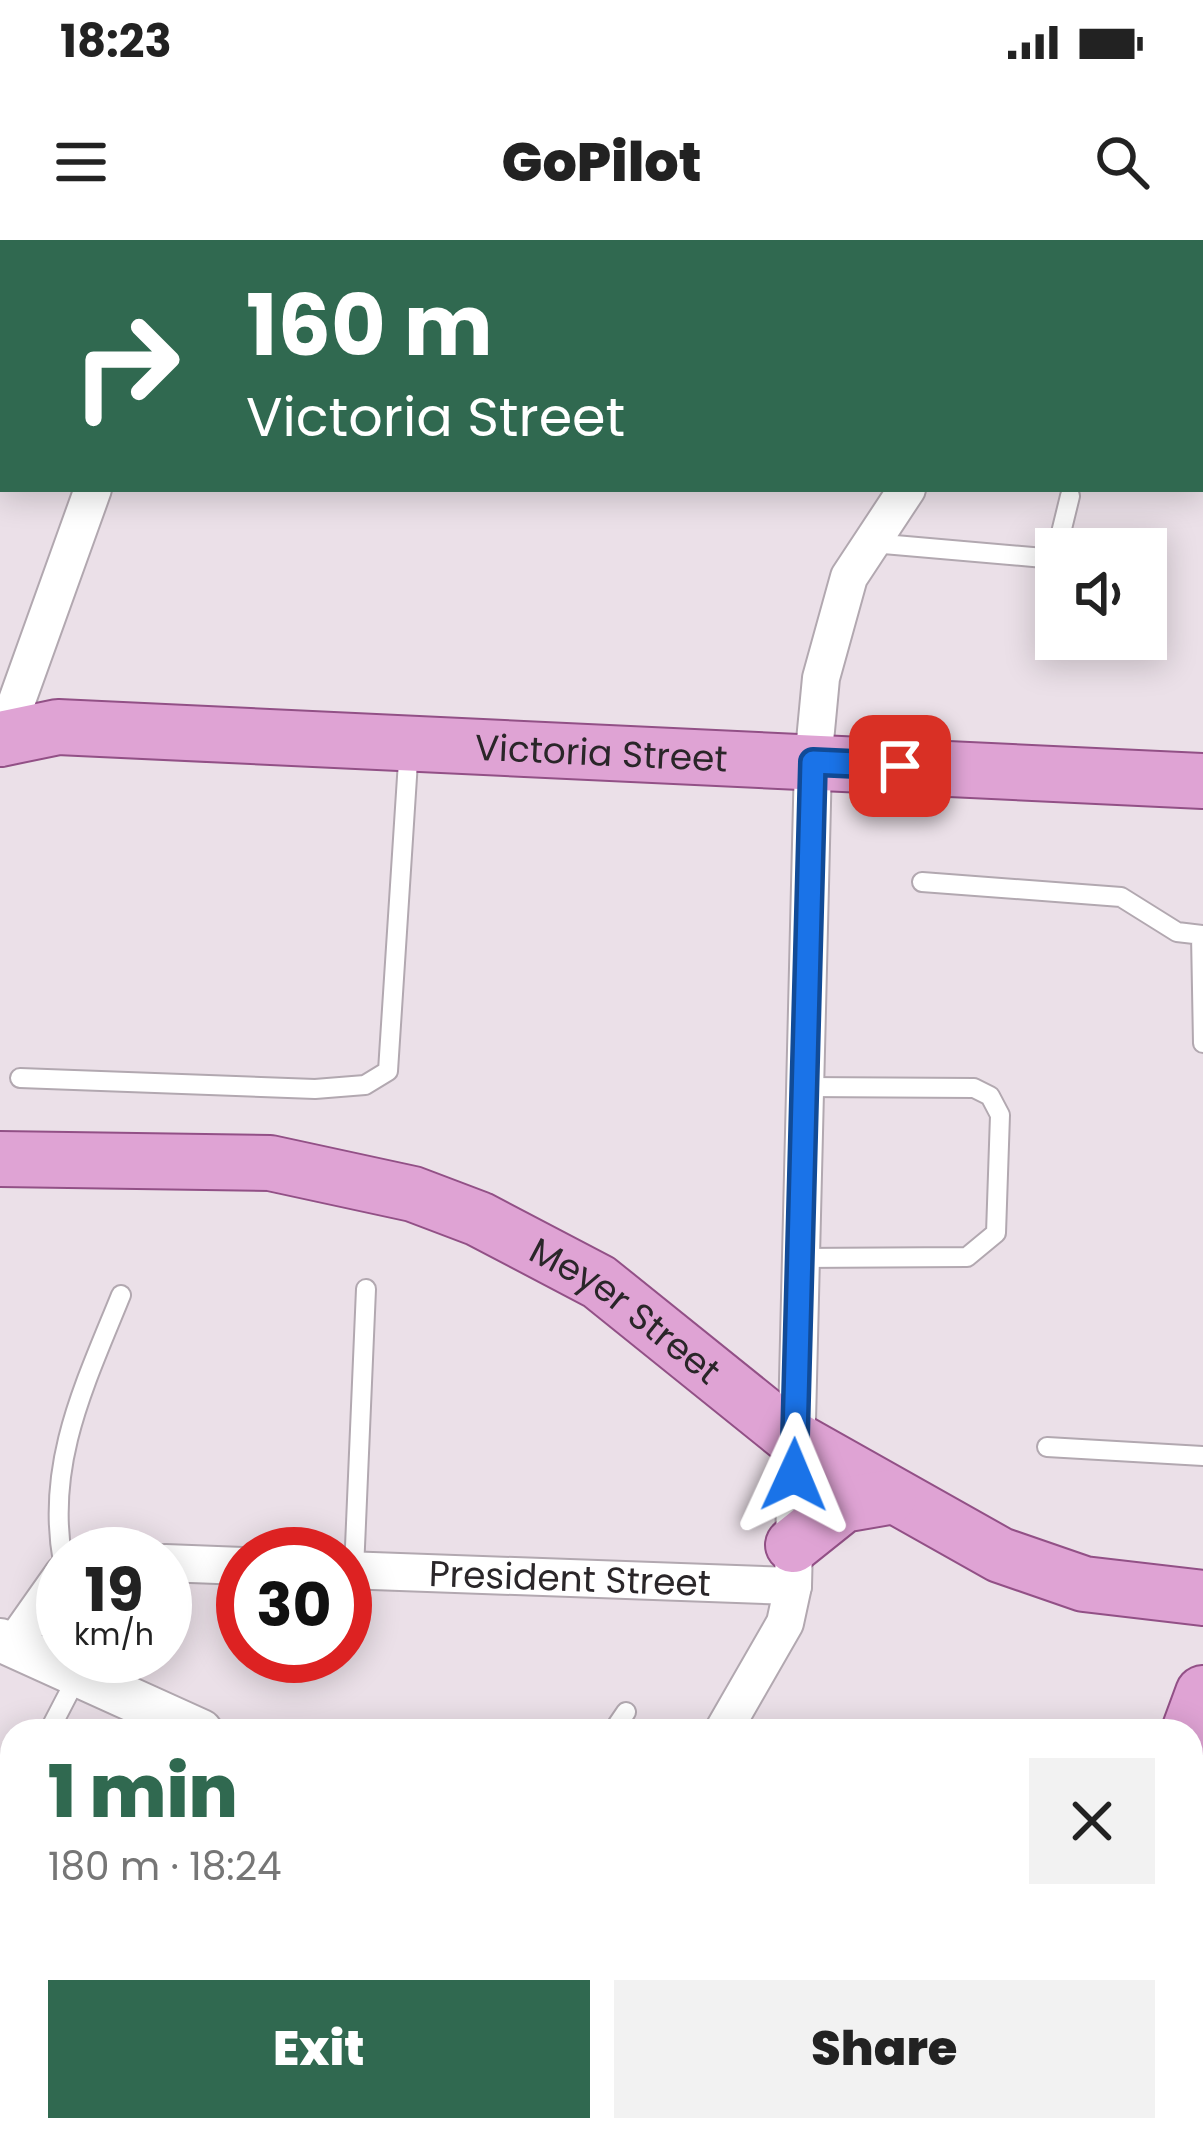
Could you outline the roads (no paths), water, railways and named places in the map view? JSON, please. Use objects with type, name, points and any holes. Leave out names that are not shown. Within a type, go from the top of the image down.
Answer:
[{"type":"main road","name":"Victoria Street","points":[[1,742],[58,728],[1203,782]]},
{"type":"main road","name":"Meyer Street","points":[[0,1159],[270,1163],[412,1195],[479,1219],[598,1282],[794,1439],[889,1497],[1000,1555],[1084,1584],[1194,1611]]},
{"type":"main road","points":[[793,1566],[843,1505],[889,1497]]},
{"type":"street","points":[[1,742],[92,492]]},
{"type":"street","points":[[730,1719],[785,1622],[793,1566],[813,762],[831,633],[849,577],[905,492]]},
{"type":"street","name":"President Street","points":[[372,1570],[793,1566]]},
{"type":"street","points":[[36,1606],[6,1642],[36,1656]]},
{"type":"street","points":[[96,1683],[175,1719]]},
{"type":"lane","points":[[1062,528],[1070,496]]},
{"type":"lane","points":[[872,542],[1035,557]]},
{"type":"lane","points":[[20,1078],[314,1089],[365,1085],[388,1070],[410,741]]},
{"type":"lane","points":[[922,882],[1121,898],[1178,932],[1202,935],[1203,1043]]},
{"type":"lane","points":[[799,1258],[967,1257],[983,1248],[996,1233],[1000,1114],[990,1096],[974,1088],[804,1087]]},
{"type":"lane","points":[[352,1527],[366,1289]]},
{"type":"lane","points":[[57,1527],[68,1425],[122,1295]]},
{"type":"lane","points":[[1047,1447],[1203,1456]]},
{"type":"lane","points":[[55,1719],[75,1683]]},
{"type":"lane","points":[[621,1719],[626,1712]]}]
